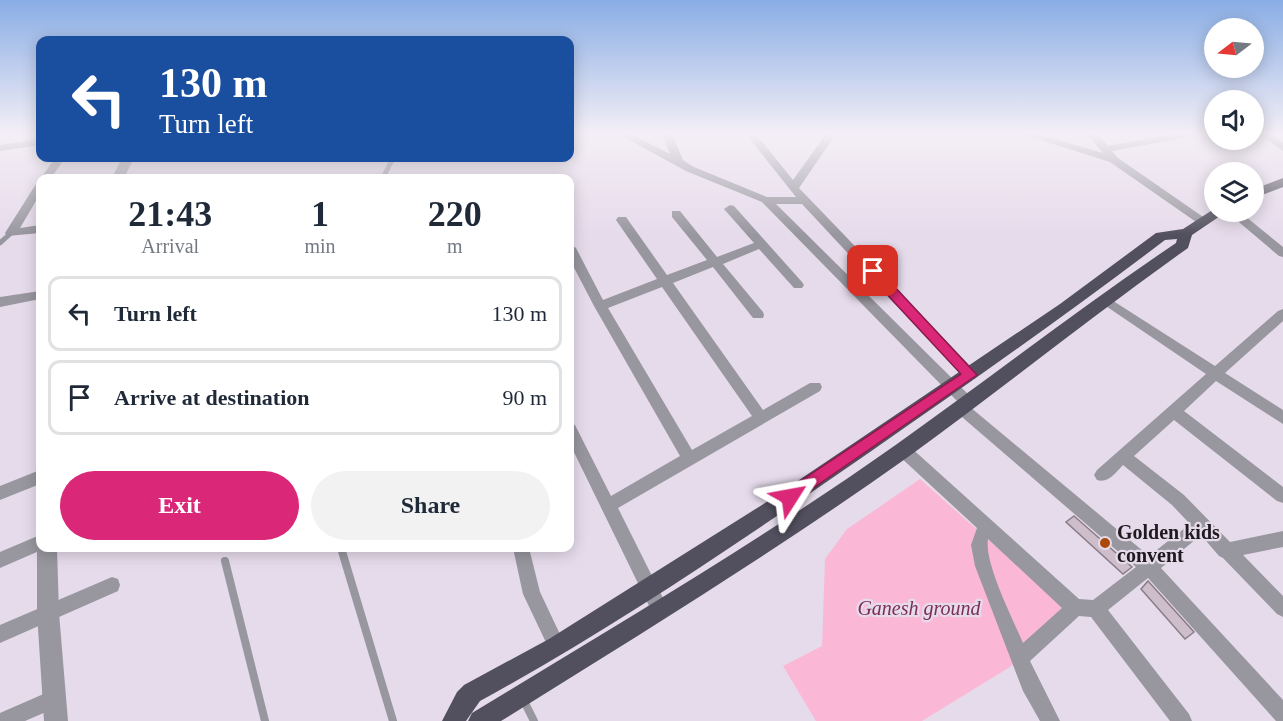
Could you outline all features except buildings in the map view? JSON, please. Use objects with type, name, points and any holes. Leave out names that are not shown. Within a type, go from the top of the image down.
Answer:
[{"type":"highway","points":[[1264,190],[1283,182]]},
{"type":"highway","points":[[455,721],[467,696],[557,647],[649,589],[970,375],[1161,236],[1186,233],[1203,221]]},
{"type":"highway","points":[[480,721],[752,554],[903,450],[1102,300],[1183,245],[1186,233]]},
{"type":"street","points":[[692,168],[766,200],[952,387],[964,405],[1150,568],[1283,714]]},
{"type":"street","points":[[777,168],[793,188],[970,375]]},
{"type":"street","points":[[793,188],[807,168]]},
{"type":"street","points":[[1125,168],[1203,221]]},
{"type":"street","points":[[11,233],[36,192]]},
{"type":"street","points":[[766,200],[807,201]]},
{"type":"street","points":[[730,209],[798,285]]},
{"type":"street","points":[[676,214],[758,315]]},
{"type":"street","points":[[622,220],[761,418]]},
{"type":"street","points":[[1245,222],[1283,253]]},
{"type":"street","points":[[11,233],[36,230]]},
{"type":"street","points":[[600,306],[762,244]]},
{"type":"street","points":[[574,256],[600,306],[690,459]]},
{"type":"street","points":[[0,302],[36,296]]},
{"type":"street","points":[[1102,300],[1218,373],[1283,418]]},
{"type":"street","points":[[1102,474],[1283,314]]},
{"type":"street","points":[[607,506],[815,387]]},
{"type":"street","points":[[1173,411],[1283,496]]},
{"type":"street","points":[[574,437],[660,610]]},
{"type":"street","points":[[903,450],[1076,607],[1096,609],[1201,525]]},
{"type":"street","points":[[1123,456],[1178,500],[1225,551],[1283,608]]},
{"type":"street","points":[[0,493],[36,479]]},
{"type":"street","points":[[987,527],[979,537],[978,550],[1020,658],[1050,721]]},
{"type":"street","points":[[1225,551],[1283,539]]},
{"type":"street","points":[[0,560],[36,545]]},
{"type":"street","points":[[47,552],[48,613],[56,721]]},
{"type":"street","points":[[522,552],[532,594],[557,647]]},
{"type":"street","points":[[0,634],[112,585]]},
{"type":"street","points":[[1020,658],[1076,607]]},
{"type":"street","points":[[1096,609],[1182,721]]},
{"type":"street","points":[[3,721],[55,698]]},
{"type":"lane","points":[[0,243],[11,233]]},
{"type":"lane","points":[[342,552],[393,721]]},
{"type":"lane","points":[[225,561],[265,721]]},
{"type":"lane","points":[[521,695],[534,721]]},
{"type":"green space","name":"Ganesh ground","points":[[920,479],[1064,607],[1010,667],[922,721],[816,721],[783,666],[822,646],[825,559],[847,529]]},
{"type":"place","name":"Golden kids convent","points":[[1105,543]]},
{"type":"route","points":[[790,497],[970,375],[873,271]]}]
